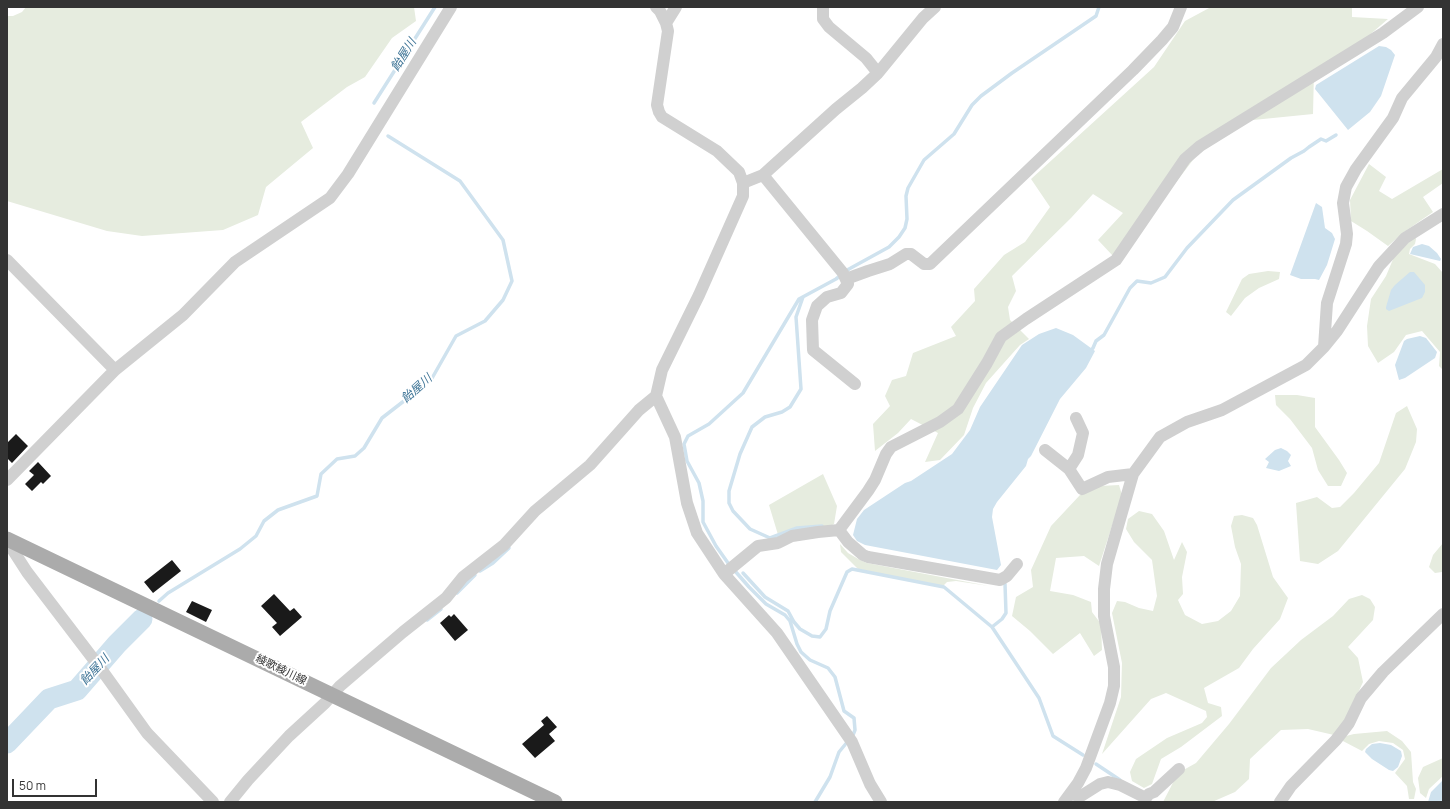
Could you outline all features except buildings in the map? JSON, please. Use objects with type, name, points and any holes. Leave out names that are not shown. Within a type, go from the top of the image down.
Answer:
[{"type":"main road","name":"綾歌綾川線","points":[[7,540],[555,802]]},
{"type":"street","points":[[7,480],[115,370],[183,315],[235,262],[330,198],[348,174],[451,7]]},
{"type":"street","points":[[230,802],[248,780],[289,736],[340,686],[403,632],[446,598],[463,577],[504,545],[535,511],[590,464],[639,410],[656,396],[662,370],[699,295],[743,196],[743,182],[739,172],[716,151],[662,117],[659,112],[657,105],[668,31],[660,11],[656,7]]},
{"type":"street","points":[[666,23],[676,7]]},
{"type":"street","points":[[823,7],[823,19],[829,28],[866,58],[878,73]]},
{"type":"street","points":[[743,182],[763,175],[836,109],[862,88],[878,73],[923,18],[935,7]]},
{"type":"street","points":[[844,276],[868,271],[890,264],[906,254],[911,254],[924,264],[930,264],[1133,70],[1162,40],[1173,26],[1181,7]]},
{"type":"street","points":[[729,570],[758,546],[778,543],[792,536],[838,530],[868,491],[891,447],[940,422],[958,409],[1001,337],[1116,260],[1185,159],[1200,146],[1377,37],[1418,7]]},
{"type":"street","points":[[1324,347],[1328,303],[1346,244],[1347,234],[1343,203],[1346,187],[1356,169],[1393,118],[1402,98],[1436,57],[1443,44]]},
{"type":"street","points":[[763,175],[844,276],[848,284],[841,293],[827,297],[817,306],[812,320],[813,350],[855,384]]},
{"type":"street","points":[[1067,798],[1086,768],[1110,703],[1114,686],[1114,667],[1104,616],[1104,589],[1107,564],[1133,474],[1160,437],[1187,422],[1222,410],[1306,365],[1337,331],[1379,266],[1405,238],[1443,214]]},
{"type":"street","points":[[7,260],[115,370]]},
{"type":"street","points":[[656,396],[675,437],[687,503],[697,533],[729,570],[777,633],[850,739],[870,784],[881,802]]},
{"type":"street","points":[[1069,469],[1078,455],[1083,433],[1076,418]]},
{"type":"street","points":[[1044,450],[1069,469],[1082,489],[1108,477],[1133,474]]},
{"type":"street","points":[[838,530],[848,542],[863,555],[868,557],[1000,580],[1007,576],[1017,564]]},
{"type":"street","points":[[7,540],[27,572],[101,669],[147,733],[213,802]]},
{"type":"street","points":[[1280,802],[1291,786],[1336,740],[1350,723],[1361,698],[1383,672],[1443,614]]},
{"type":"street","points":[[1067,798],[1080,796],[1100,784],[1108,782],[1120,785],[1147,796],[1154,792],[1179,769]]},
{"type":"shaded area","points":[[26,7],[414,7],[416,21],[392,38],[365,77],[347,87],[301,122],[313,148],[266,187],[258,215],[223,230],[142,236],[107,231],[7,201],[7,16],[13,16],[22,12]]},
{"type":"shaded area","points":[[1211,7],[1352,7],[1352,17],[1388,19],[1366,38],[1314,72],[1313,114],[1243,121],[1196,156],[1148,219],[1113,256],[1098,240],[1123,213],[1093,194],[1071,218],[1012,276],[1016,291],[1008,307],[1010,320],[1029,339],[1020,345],[986,383],[973,408],[964,435],[940,460],[925,462],[938,433],[911,419],[898,433],[875,451],[873,424],[890,406],[885,396],[892,380],[906,376],[913,353],[956,336],[951,327],[975,301],[974,289],[1004,255],[1025,242],[1050,207],[1031,179],[1154,67],[1185,21]]},
{"type":"shaded area","points":[[1369,164],[1386,177],[1379,191],[1392,199],[1443,169],[1443,183],[1423,197],[1433,212],[1404,232],[1388,246],[1351,221],[1350,200]]},
{"type":"shaded area","points":[[1415,236],[1415,244],[1410,249],[1409,254],[1435,264],[1443,273],[1443,370],[1439,366],[1440,352],[1422,331],[1406,335],[1394,352],[1378,363],[1368,346],[1367,326],[1371,299],[1386,276],[1394,257]]},
{"type":"shaded area","points":[[1268,271],[1280,272],[1279,279],[1259,288],[1245,298],[1231,316],[1226,312],[1242,279],[1249,274]]},
{"type":"shaded area","points":[[1275,395],[1297,395],[1315,398],[1315,427],[1347,473],[1341,486],[1328,486],[1318,470],[1312,448],[1290,419],[1276,405]]},
{"type":"shaded area","points":[[1407,406],[1417,429],[1416,442],[1405,469],[1338,551],[1318,564],[1300,561],[1296,503],[1317,497],[1332,508],[1340,507],[1379,463],[1396,413]]},
{"type":"shaded area","points":[[823,474],[837,506],[834,524],[826,528],[796,529],[779,538],[769,505]]},
{"type":"shaded area","points":[[1119,485],[1122,495],[1099,566],[1084,556],[1056,558],[1050,591],[1073,595],[1091,602],[1092,612],[1101,624],[1102,650],[1094,656],[1080,633],[1053,654],[1030,631],[1012,616],[1016,597],[1033,587],[1031,570],[1051,526],[1080,495],[1100,486]]},
{"type":"shaded area","points":[[1139,511],[1152,514],[1164,531],[1174,560],[1182,542],[1187,552],[1182,577],[1183,594],[1178,600],[1185,615],[1202,624],[1218,621],[1231,611],[1240,596],[1241,564],[1235,547],[1231,526],[1234,516],[1242,515],[1253,518],[1257,525],[1273,577],[1288,598],[1280,619],[1253,649],[1239,668],[1204,688],[1208,703],[1221,707],[1222,716],[1181,747],[1161,759],[1152,784],[1144,788],[1132,781],[1130,772],[1136,759],[1167,738],[1202,723],[1207,717],[1206,711],[1166,693],[1151,699],[1102,754],[1121,697],[1122,663],[1112,613],[1117,601],[1153,611],[1157,596],[1152,560],[1134,542],[1126,529],[1128,519]]},
{"type":"shaded area","points":[[1443,543],[1442,572],[1435,573],[1429,567],[1433,555]]},
{"type":"shaded area","points":[[840,544],[848,553],[867,563],[989,586],[956,581],[947,582],[943,586],[858,569],[841,552]]},
{"type":"shaded area","points":[[1362,595],[1370,599],[1375,607],[1373,620],[1348,647],[1358,658],[1363,682],[1346,719],[1334,735],[1308,729],[1281,730],[1250,759],[1249,779],[1235,792],[1212,802],[1163,802],[1178,773],[1196,763],[1229,724],[1271,668],[1301,640],[1333,616],[1349,599]]},
{"type":"shaded area","points":[[1387,731],[1402,741],[1411,752],[1413,782],[1416,789],[1414,799],[1409,799],[1407,786],[1395,773],[1405,759],[1403,750],[1393,743],[1379,741],[1369,744],[1362,751],[1341,740],[1342,737],[1354,734]]},
{"type":"shaded area","points":[[1443,758],[1443,776],[1429,789],[1426,798],[1420,793],[1418,778],[1423,767]]},
{"type":"water","points":[[1379,46],[1386,47],[1395,55],[1381,96],[1370,112],[1348,130],[1315,89],[1316,85]]},
{"type":"water","points":[[1316,203],[1322,207],[1325,228],[1332,233],[1335,239],[1327,265],[1319,280],[1301,279],[1290,275]]},
{"type":"water","points":[[1422,244],[1429,246],[1437,253],[1441,259],[1440,261],[1410,254],[1413,247]]},
{"type":"water","points":[[1410,272],[1414,272],[1425,285],[1425,292],[1422,298],[1389,311],[1386,307],[1391,290]]},
{"type":"water","points":[[1056,328],[1073,335],[1095,351],[1086,368],[1060,399],[1031,456],[1028,459],[1026,466],[993,509],[992,517],[1001,565],[997,570],[865,545],[857,541],[853,535],[857,519],[864,510],[952,454],[970,430],[980,407],[1022,345],[1039,334]]},
{"type":"water","points":[[1420,336],[1426,338],[1437,352],[1435,358],[1405,378],[1399,380],[1395,365],[1404,341]]},
{"type":"water","points":[[1281,448],[1291,455],[1288,461],[1291,466],[1279,471],[1266,468],[1269,462],[1265,459],[1275,450]]},
{"type":"water","points":[[1380,743],[1391,745],[1401,751],[1402,756],[1398,767],[1393,771],[1372,759],[1365,752],[1366,749],[1372,744]]},
{"type":"water","points":[[1443,780],[1443,802],[1428,802],[1431,792]]},
{"type":"waterway","name":"飴屋川","points":[[374,103],[435,7]]},
{"type":"waterway","points":[[815,802],[830,777],[839,752],[853,735],[855,730],[854,718],[844,711],[835,677],[828,668],[810,660],[801,652],[790,621],[785,615],[766,604],[749,587],[728,563],[716,546],[703,522],[703,501],[699,483],[687,461],[684,444],[688,436],[709,424],[743,393],[799,299],[889,247],[899,237],[905,228],[907,219],[906,196],[908,188],[924,160],[954,134],[972,105],[981,96],[1012,73],[1096,16],[1099,7]]},
{"type":"waterway","points":[[1089,352],[1093,348],[1096,341],[1104,335],[1130,288],[1137,281],[1151,283],[1165,277],[1187,248],[1233,200],[1291,158],[1321,139],[1326,141],[1336,135]]},
{"type":"waterway","name":"飴屋川","points":[[159,601],[168,593],[240,549],[256,536],[264,521],[278,510],[317,496],[321,474],[337,459],[355,456],[364,448],[382,418],[431,380],[456,336],[485,321],[503,300],[512,281],[503,240],[460,181],[388,136]]},
{"type":"waterway","points":[[803,297],[796,317],[801,389],[790,407],[782,412],[765,417],[752,427],[740,454],[729,491],[729,503],[733,511],[750,529],[770,538],[797,528],[822,526]]},
{"type":"waterway","points":[[480,571],[493,563],[509,548]]},
{"type":"waterway","points":[[743,573],[765,597],[788,611],[800,629],[812,636],[820,637],[826,629],[830,611],[847,572],[852,569],[944,587],[992,627],[1039,698],[1053,736],[1083,755]]},
{"type":"waterway","points":[[457,593],[475,575]]},
{"type":"waterway","points":[[992,627],[1002,619],[1006,613],[1005,584]]},
{"type":"waterway","points":[[427,620],[441,609]]},
{"type":"waterway","name":"飴屋川","points":[[7,743],[49,699],[77,690],[117,644],[142,619]]},
{"type":"waterway","points":[[1096,764],[1120,780]]}]
